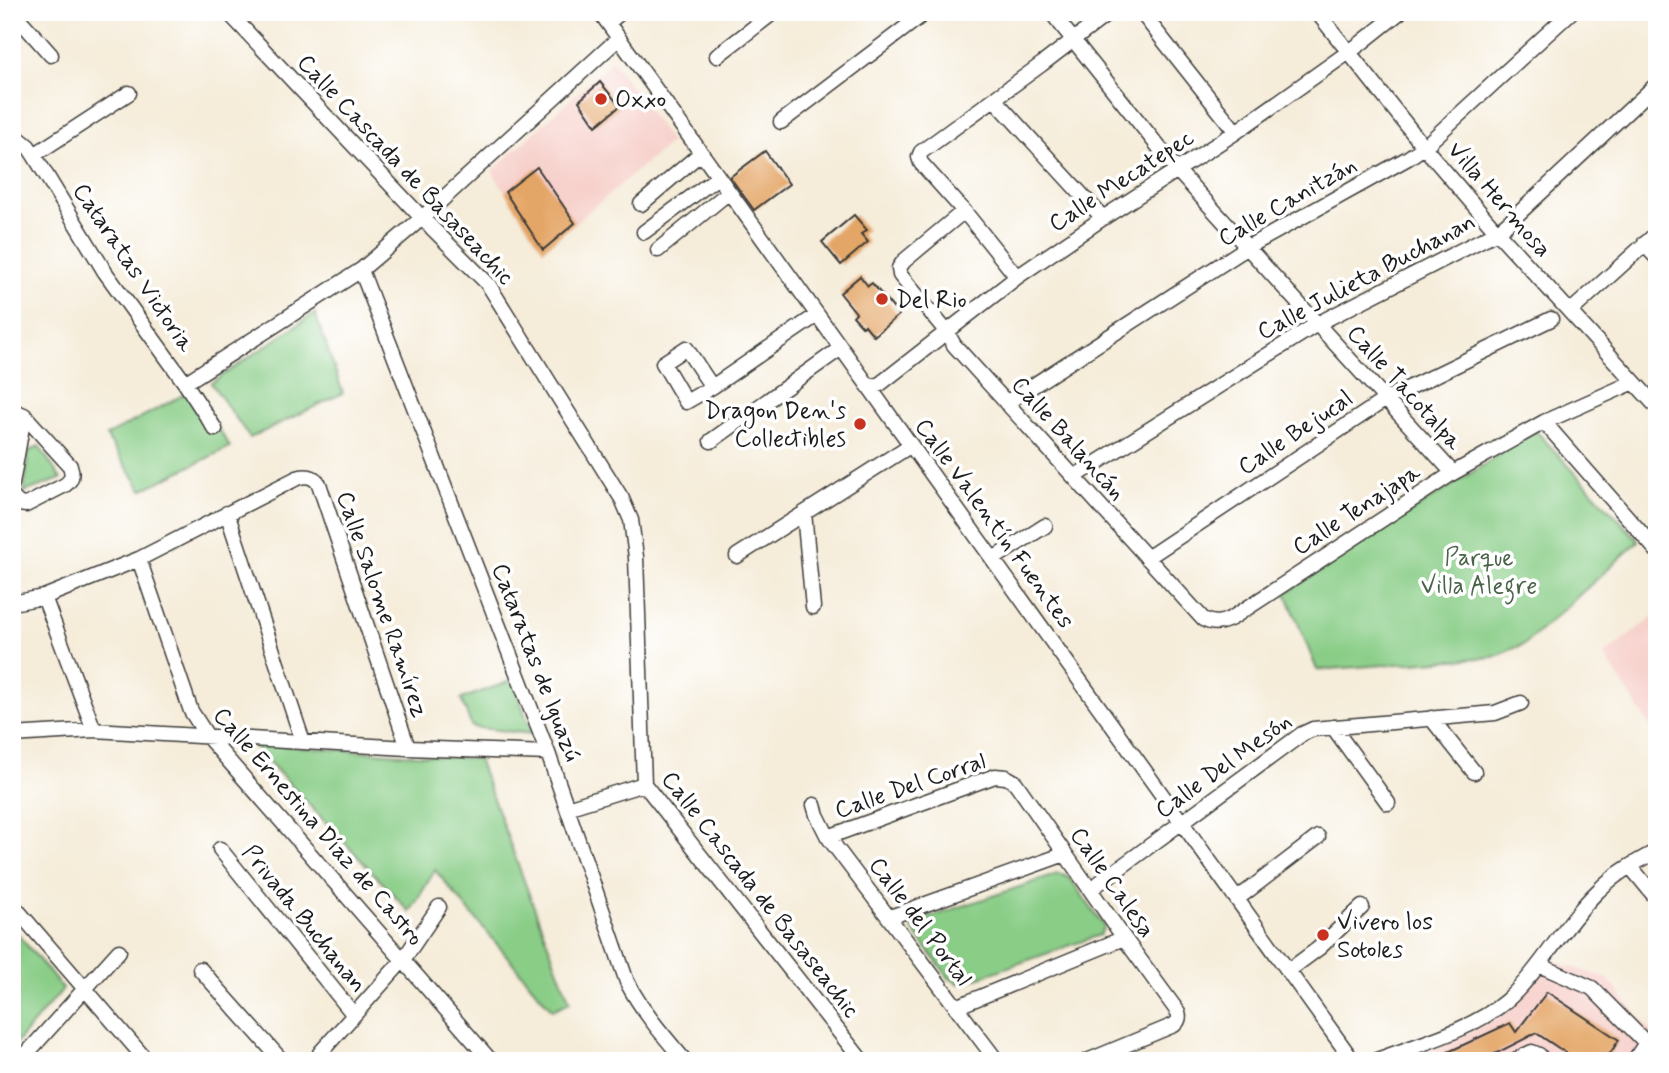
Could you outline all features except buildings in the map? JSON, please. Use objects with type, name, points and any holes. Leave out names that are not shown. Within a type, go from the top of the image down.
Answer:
[{"type":"street","points":[[13,12],[51,55]]},
{"type":"street","name":"Calle Cascada de Basaseachic","points":[[228,12],[422,218],[488,284],[622,499],[631,520],[636,556],[643,784],[862,1061]]},
{"type":"street","points":[[604,18],[621,12]]},
{"type":"street","points":[[717,56],[774,12]]},
{"type":"street","points":[[781,122],[926,12]]},
{"type":"street","name":"Calle Tacotalpa","points":[[1051,12],[1177,170],[1453,473]]},
{"type":"street","points":[[1017,277],[964,211],[920,163],[919,157],[923,150],[1110,12]]},
{"type":"street","points":[[1141,12],[1236,132]]},
{"type":"street","name":"Villa Hermosa","points":[[1317,12],[1424,147],[1497,232],[1657,407]]},
{"type":"street","name":"Calle Mecatepec","points":[[870,388],[880,384],[1017,277],[1236,132],[1349,52],[1400,12]]},
{"type":"street","name":"Calle Canitzán","points":[[1006,403],[1248,247],[1424,147],[1571,12]]},
{"type":"street","name":"Calle Valentín Fuentes","points":[[604,18],[1353,1061]]},
{"type":"street","points":[[185,383],[361,270],[422,218],[619,38]]},
{"type":"street","name":"Calle Julieta Buchanan","points":[[1074,477],[1317,324],[1497,232],[1657,84]]},
{"type":"street","points":[[34,155],[129,93]]},
{"type":"street","points":[[994,99],[1103,218]]},
{"type":"street","name":"Cataratas Victoria","points":[[12,133],[28,146],[105,272],[215,429]]},
{"type":"street","points":[[641,204],[701,153]]},
{"type":"street","points":[[644,232],[718,177]]},
{"type":"street","points":[[658,250],[729,192]]},
{"type":"street","name":"Calle Balancán","points":[[964,211],[904,261],[899,270],[901,277],[946,331],[954,345],[1203,620],[1218,624]]},
{"type":"street","points":[[1570,312],[1657,233]]},
{"type":"street","points":[[1644,244],[1657,258]]},
{"type":"street","name":"Cataratas de Iguazú","points":[[361,270],[548,753],[627,982],[637,1001],[684,1061]]},
{"type":"street","points":[[712,387],[817,315]]},
{"type":"street","name":"Calle Bejucal","points":[[1147,558],[1386,399],[1550,319]]},
{"type":"street","points":[[711,441],[841,348]]},
{"type":"street","name":"Calle Tenajapa","points":[[1218,624],[1232,618],[1453,473],[1544,422],[1634,382]]},
{"type":"street","points":[[12,484],[18,415]]},
{"type":"street","points":[[12,497],[19,505],[26,506],[65,485],[72,475],[70,466],[18,415]]},
{"type":"street","points":[[1544,422],[1657,551]]},
{"type":"street","points":[[737,556],[911,445]]},
{"type":"street","name":"Calle Salome Ramírez","points":[[227,513],[301,476],[310,477],[319,484],[408,748]]},
{"type":"street","points":[[12,603],[44,597],[139,559],[227,513],[303,742]]},
{"type":"street","points":[[804,513],[813,607]]},
{"type":"street","points":[[993,559],[1045,526]]},
{"type":"street","name":"Calle Ernestina Díaz de Castro","points":[[139,559],[191,711],[207,736],[491,1061]]},
{"type":"street","points":[[44,597],[94,730]]},
{"type":"street","name":"Calle Del Mesón","points":[[1091,889],[1312,729],[1495,713],[1521,703]]},
{"type":"street","points":[[1431,718],[1474,772]]},
{"type":"street","points":[[1333,727],[1388,803]]},
{"type":"street","points":[[12,735],[94,730],[548,753]]},
{"type":"street","name":"Calle Del Corral","points":[[828,837],[995,776],[1006,777]]},
{"type":"street","name":"Calle Calesa","points":[[1006,777],[1019,786],[1178,1012],[1178,1022],[1174,1025],[1087,1061]]},
{"type":"street","points":[[567,808],[643,784]]},
{"type":"street","name":"Calle del Portal","points":[[814,805],[828,837],[997,1061]]},
{"type":"street","points":[[1237,899],[1318,837]]},
{"type":"street","name":"Privada Buchanan","points":[[220,849],[354,1015]]},
{"type":"street","points":[[1374,1061],[1446,1034],[1491,1012],[1539,965],[1597,891],[1657,850]]},
{"type":"street","points":[[890,917],[1065,854]]},
{"type":"street","points":[[1630,866],[1657,900]]},
{"type":"street","points":[[12,904],[147,1061]]},
{"type":"street","points":[[320,1053],[403,960],[439,907]]},
{"type":"street","points":[[1288,971],[1319,948],[1362,907]]},
{"type":"street","points":[[956,1007],[1124,938]]},
{"type":"street","points":[[20,1061],[119,951]]},
{"type":"street","points":[[1539,965],[1592,988],[1657,1054]]},
{"type":"street","points":[[200,969],[282,1061]]},
{"type":"street","points":[[1634,1061],[1646,1043]]},
{"type":"street","points":[[1513,1061],[1532,1052],[1539,1055],[1543,1061]]},
{"type":"shaded area","points":[[612,61],[671,142],[543,250],[492,171]]},
{"type":"shaded area","points":[[1657,614],[1657,737],[1604,655]]},
{"type":"shaded area","points":[[1549,959],[1608,979],[1657,1039],[1657,1061],[1413,1061],[1505,1014]]},
{"type":"green space","points":[[315,313],[343,393],[250,438],[211,383]]},
{"type":"green space","points":[[194,389],[230,447],[142,490],[106,436]]},
{"type":"green space","name":"Parque Villa Alegre","points":[[1536,431],[1639,541],[1525,644],[1493,657],[1317,670],[1286,593]]},
{"type":"green space","points":[[39,446],[61,479],[24,492],[29,451]]},
{"type":"green space","points":[[513,680],[532,734],[472,727],[461,699]]},
{"type":"green space","points":[[252,744],[478,759],[570,1002],[552,1010],[435,870],[410,912]]},
{"type":"green space","points":[[1058,874],[1069,877],[1104,926],[1100,935],[960,984],[949,978],[912,929],[918,921]]},
{"type":"green space","points":[[12,927],[63,989],[12,1048]]},
{"type":"place","name":"Oxxo","points":[[601,99]]},
{"type":"place","name":"Del Rio","points":[[882,299]]},
{"type":"place","name":"Dragon Den's Collectibles","points":[[860,424]]},
{"type":"place","name":"Vivero los Sotoles","points":[[1323,935]]}]
